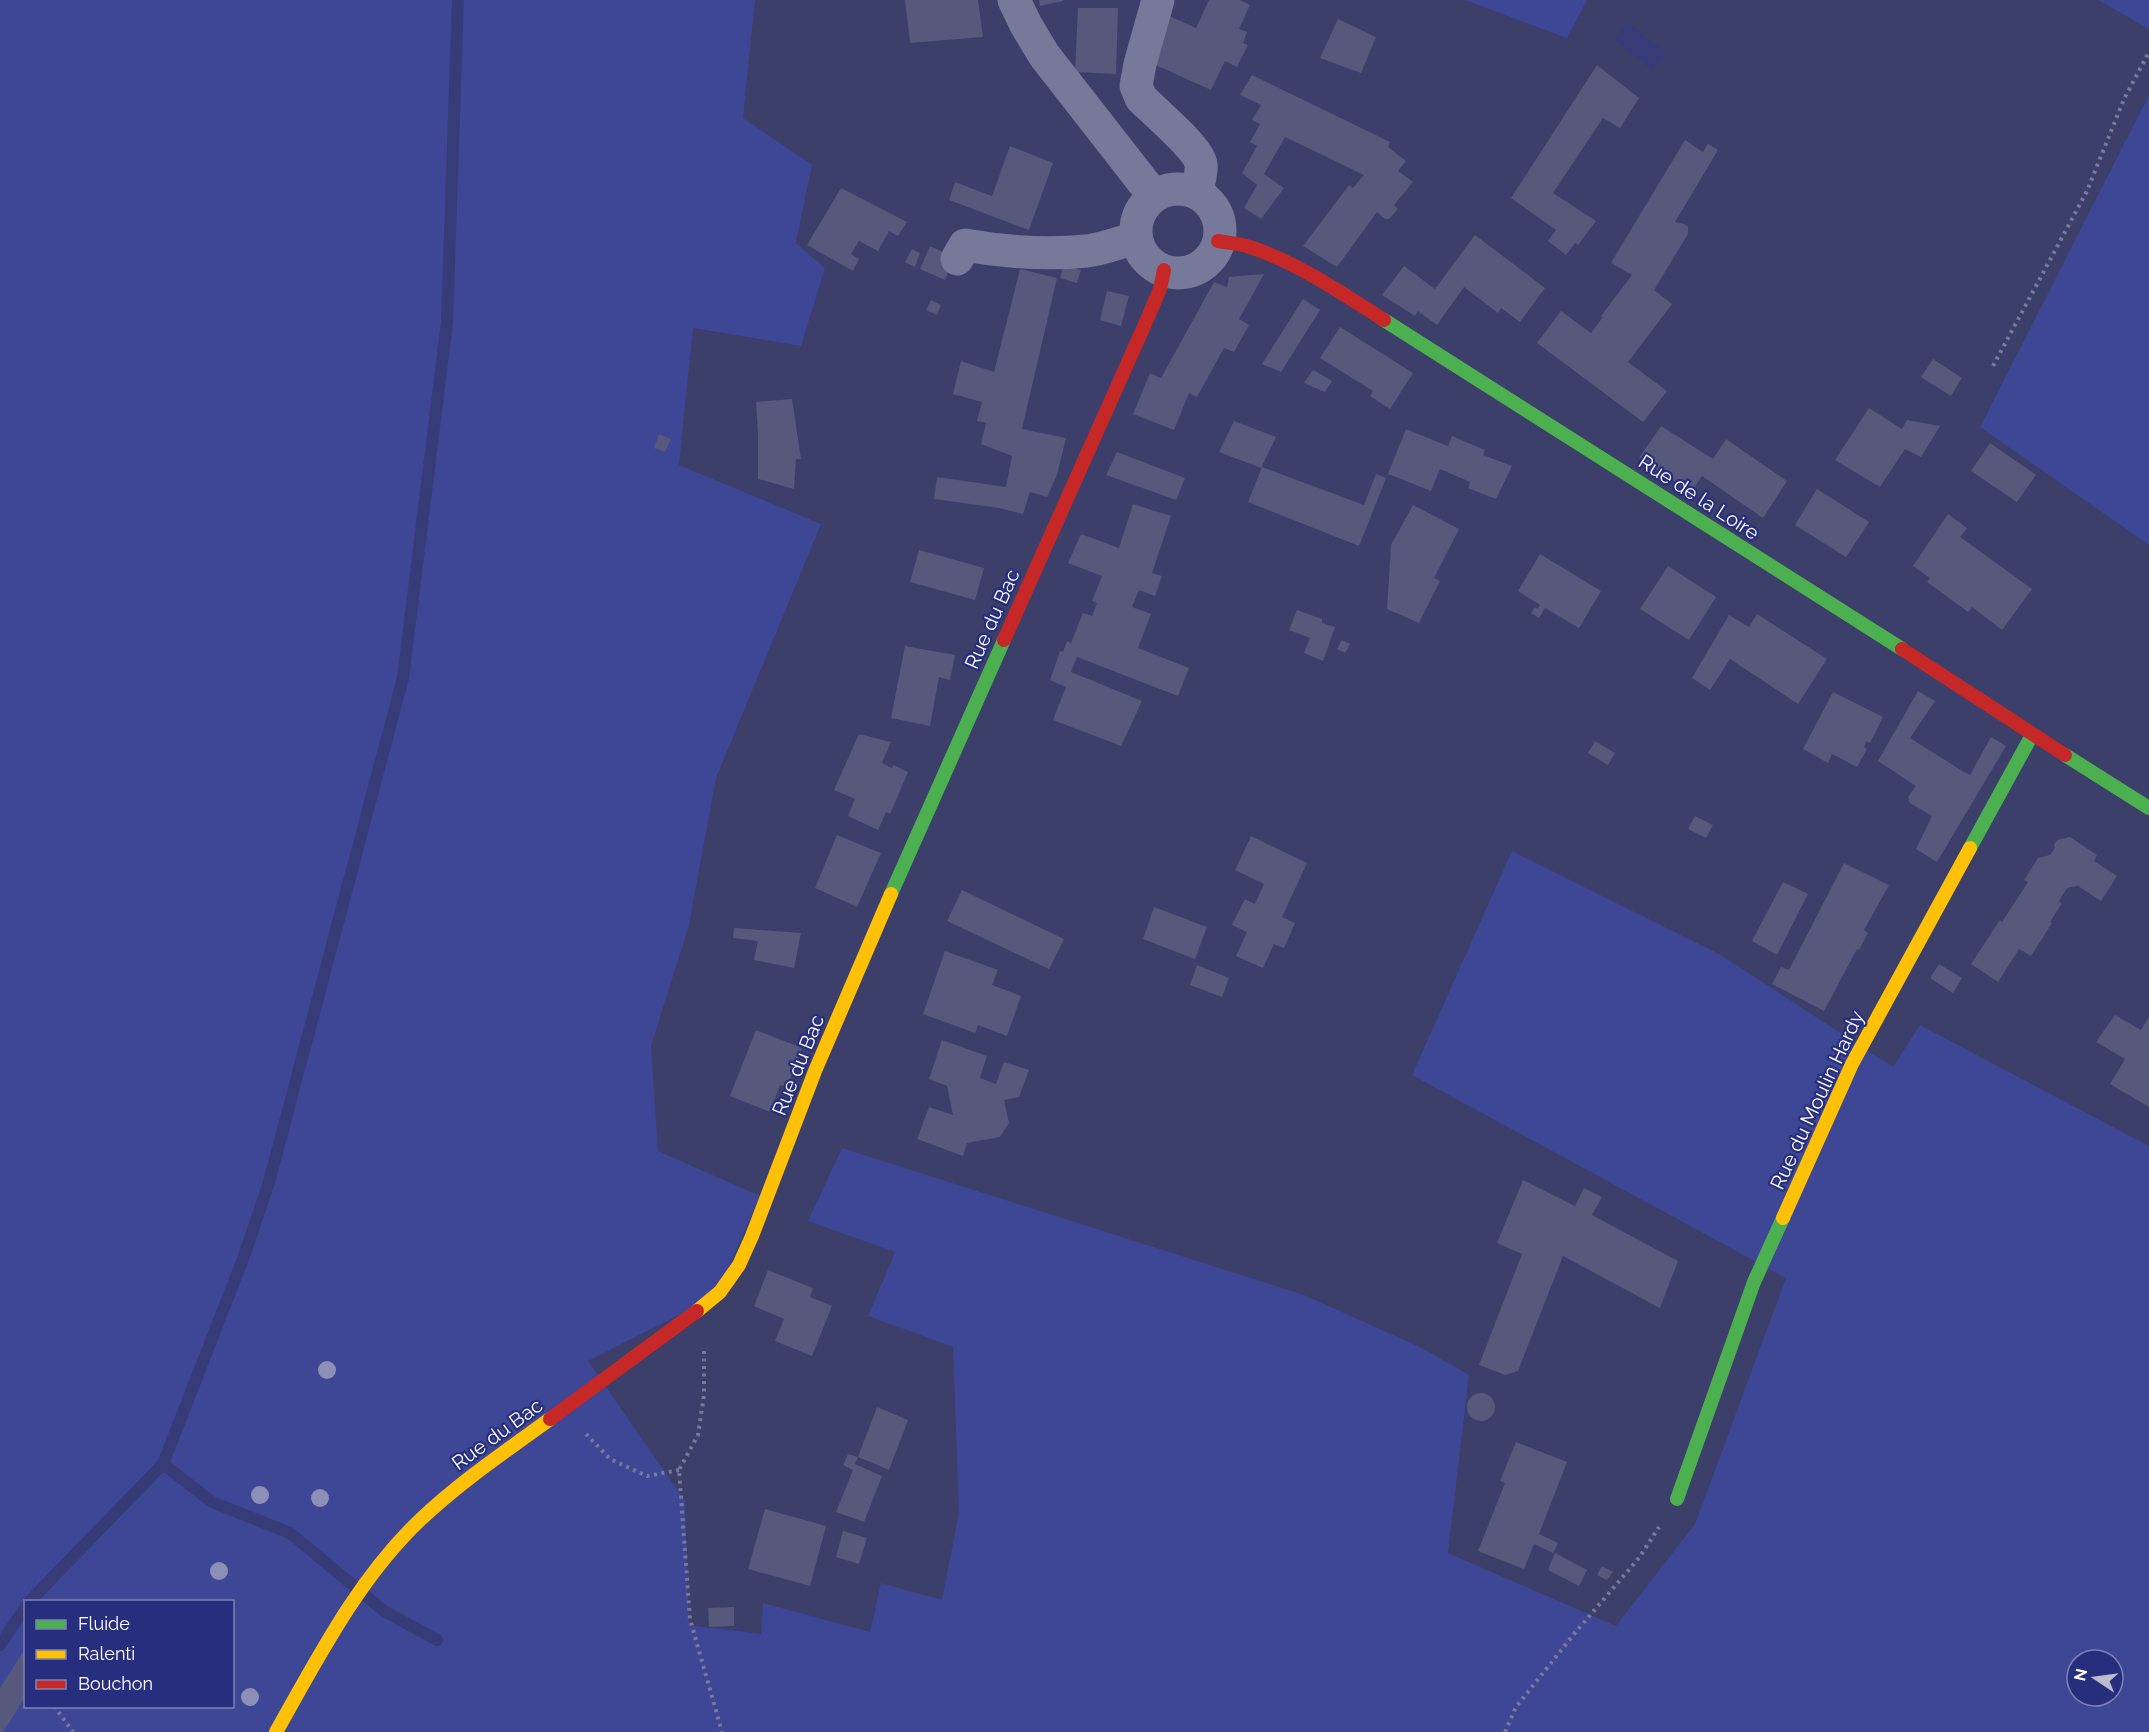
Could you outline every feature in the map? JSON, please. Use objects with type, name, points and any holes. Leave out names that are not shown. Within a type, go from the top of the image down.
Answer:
[{"type":"street","points":[[1014,0],[1044,55],[1154,196]]},
{"type":"street","points":[[1158,0],[1136,86],[1141,98],[1197,153],[1201,165],[1200,181],[1196,192]]},
{"type":"street","points":[[1179,188],[1196,192],[1212,206],[1217,217],[1220,229],[1214,252],[1206,261],[1187,272],[1164,270],[1143,255],[1137,238],[1136,226],[1139,214],[1154,196],[1166,190],[1179,188]]},
{"type":"street","points":[[957,259],[965,245],[989,249],[1044,252],[1089,251],[1137,238]]},
{"type":"street","name":"Rue de la Loire","points":[[1218,241],[1247,246],[1269,254],[1333,287],[2149,808]]},
{"type":"street","name":"Rue du Bac","points":[[276,1732],[346,1612],[376,1571],[419,1521],[465,1481],[696,1312],[720,1292],[739,1265],[815,1071],[869,943],[1145,324],[1160,289],[1164,270]]},
{"type":"street","name":"Rue du Moulin Hardy","points":[[1677,1499],[1754,1282],[1852,1064],[2032,735]]},
{"type":"path","points":[[1993,366],[2087,191],[2124,99],[2149,52]]},
{"type":"path","points":[[696,1312],[705,1354],[704,1395],[698,1435],[678,1470],[690,1619],[722,1732]]},
{"type":"path","points":[[562,1410],[610,1459],[647,1476],[678,1470]]},
{"type":"path","points":[[1505,1732],[1516,1707],[1639,1558],[1677,1499]]},
{"type":"path","points":[[55,1708],[73,1732]]},
{"type":"shaded area","points":[[0,0],[755,0],[743,118],[812,165],[796,243],[825,268],[801,346],[693,328],[679,465],[821,524],[716,778],[689,925],[651,1046],[658,1151],[760,1196],[716,1296],[588,1361],[685,1501],[689,1625],[761,1634],[763,1603],[870,1632],[881,1583],[942,1600],[959,1512],[953,1347],[868,1316],[895,1252],[808,1221],[842,1148],[1304,1295],[1420,1347],[1469,1375],[1448,1553],[1616,1626],[1695,1524],[1786,1278],[1412,1075],[1512,851],[1719,954],[1893,1067],[1920,1025],[2149,1146],[2149,1732],[0,1732]]},
{"type":"shaded area","points":[[1465,0],[1587,0],[1567,38]]},
{"type":"shaded area","points":[[2098,0],[2149,0],[2149,29]]},
{"type":"shaded area","points":[[2149,95],[2149,545],[1980,427]]},
{"type":"water","points":[[1627,22],[1666,53],[1652,70],[1614,39]]},
{"type":"building","points":[[905,0],[978,0],[983,37],[910,43]]},
{"type":"building","points":[[1039,0],[1063,0],[1063,1],[1040,6]]},
{"type":"building","points":[[1209,0],[1240,0],[1250,5],[1239,29],[1247,32],[1243,43],[1248,45],[1237,67],[1225,61],[1211,90],[1149,62],[1160,12],[1196,28]]},
{"type":"building","points":[[1078,8],[1118,8],[1116,74],[1075,72]]},
{"type":"building","points":[[1338,19],[1376,37],[1361,73],[1320,58]]},
{"type":"building","points":[[1597,65],[1639,98],[1620,128],[1603,118],[1553,193],[1596,221],[1578,245],[1575,243],[1566,255],[1548,241],[1556,230],[1511,198]]},
{"type":"building","points":[[1252,75],[1390,142],[1388,147],[1406,161],[1398,171],[1413,182],[1394,205],[1398,209],[1389,219],[1385,219],[1377,212],[1337,267],[1303,246],[1349,185],[1353,188],[1364,175],[1285,137],[1264,174],[1284,188],[1261,219],[1244,208],[1257,185],[1242,173],[1257,146],[1250,142],[1260,124],[1252,120],[1261,105],[1240,95]]},
{"type":"building","points":[[1685,140],[1703,152],[1708,144],[1718,150],[1675,222],[1688,227],[1688,234],[1654,290],[1672,304],[1628,362],[1667,391],[1643,422],[1537,343],[1561,311],[1591,333],[1603,317],[1601,316],[1632,275],[1611,263]]},
{"type":"building","points":[[1010,146],[1053,163],[1029,230],[949,200],[955,182],[992,196]]},
{"type":"building","points":[[841,188],[907,222],[898,236],[889,231],[878,251],[859,241],[851,254],[859,259],[853,271],[807,245]]},
{"type":"building","points":[[1475,235],[1545,288],[1520,322],[1501,308],[1498,313],[1464,287],[1437,325],[1418,311],[1415,316],[1382,295],[1404,266],[1435,289]]},
{"type":"building","points":[[930,246],[954,257],[945,280],[920,269]]},
{"type":"building","points":[[912,249],[920,253],[915,267],[905,262]]},
{"type":"building","points":[[1063,266],[1081,270],[1077,283],[1060,278]]},
{"type":"building","points":[[1020,269],[1057,278],[1022,429],[1066,438],[1057,475],[1047,497],[1030,492],[1023,514],[999,508],[934,499],[937,477],[1006,487],[1012,456],[981,444],[986,423],[977,421],[982,402],[953,394],[961,361],[994,372]]},
{"type":"building","points":[[1264,274],[1239,319],[1249,325],[1234,352],[1224,348],[1197,397],[1189,393],[1174,430],[1133,414],[1150,373],[1161,378],[1214,282],[1227,287],[1229,277]]},
{"type":"building","points":[[1107,291],[1129,296],[1121,326],[1100,320]]},
{"type":"building","points":[[1303,299],[1320,310],[1281,372],[1262,364]]},
{"type":"building","points":[[931,300],[941,305],[937,315],[926,310]]},
{"type":"building","points":[[1340,327],[1413,373],[1390,409],[1370,396],[1373,391],[1320,358]]},
{"type":"building","points":[[1933,359],[1962,378],[1951,396],[1921,377]]},
{"type":"building","points":[[1313,370],[1332,381],[1325,392],[1304,383]]},
{"type":"building","points":[[792,399],[801,459],[796,459],[794,489],[758,479],[756,402]]},
{"type":"building","points":[[1869,408],[1902,429],[1907,420],[1940,426],[1921,457],[1905,449],[1880,487],[1835,460]]},
{"type":"building","points":[[1234,421],[1276,437],[1261,468],[1219,452]]},
{"type":"building","points":[[1661,426],[1713,459],[1726,439],[1787,481],[1763,518],[1702,476],[1691,492],[1639,458]]},
{"type":"building","points":[[1406,429],[1448,446],[1452,436],[1485,450],[1483,455],[1512,466],[1496,499],[1468,488],[1470,482],[1440,469],[1431,491],[1388,474]]},
{"type":"building","points":[[659,434],[671,439],[665,452],[654,448]]},
{"type":"building","points":[[1990,443],[2036,475],[2017,502],[1971,471]]},
{"type":"building","points":[[1117,452],[1185,478],[1176,500],[1106,475]]},
{"type":"building","points":[[1262,467],[1364,505],[1376,474],[1386,478],[1359,546],[1248,502]]},
{"type":"building","points":[[1817,489],[1869,522],[1846,557],[1795,525]]},
{"type":"building","points":[[1133,504],[1171,516],[1152,573],[1162,576],[1155,596],[1139,590],[1132,607],[1151,614],[1138,648],[1189,668],[1178,696],[1077,657],[1071,672],[1142,701],[1121,746],[1053,720],[1066,687],[1050,680],[1060,651],[1063,652],[1067,641],[1071,643],[1083,613],[1092,616],[1097,603],[1092,601],[1102,576],[1068,563],[1081,534],[1119,548]]},
{"type":"building","points":[[1413,505],[1459,529],[1434,578],[1440,581],[1419,623],[1387,609],[1391,545]]},
{"type":"building","points":[[1948,514],[1967,528],[1960,537],[2032,589],[2002,630],[1972,607],[1968,612],[1927,582],[1930,578],[1913,566]]},
{"type":"building","points":[[919,550],[984,568],[975,600],[910,582]]},
{"type":"building","points":[[1540,554],[1601,591],[1579,628],[1545,608],[1539,618],[1531,613],[1535,607],[1537,609],[1540,605],[1518,591]]},
{"type":"building","points":[[1668,566],[1716,597],[1689,640],[1640,609]]},
{"type":"building","points":[[1297,610],[1322,619],[1322,623],[1335,627],[1323,661],[1304,653],[1310,638],[1289,630]]},
{"type":"building","points":[[1757,614],[1827,659],[1798,704],[1730,659],[1710,690],[1692,678],[1729,615],[1749,627]]},
{"type":"building","points":[[1342,640],[1350,644],[1345,653],[1337,649]]},
{"type":"building","points":[[905,646],[955,655],[950,680],[939,677],[930,726],[891,718]]},
{"type":"building","points":[[1918,691],[1935,701],[1910,738],[1964,772],[1970,775],[1991,737],[2006,746],[1937,862],[1916,849],[1932,816],[1910,803],[1908,797],[1916,786],[1878,761]]},
{"type":"building","points":[[1833,692],[1883,717],[1870,743],[1866,741],[1864,747],[1867,749],[1857,767],[1832,754],[1828,763],[1803,749]]},
{"type":"building","points":[[859,734],[891,742],[882,763],[908,772],[890,814],[886,812],[878,830],[848,816],[855,799],[834,790]]},
{"type":"building","points":[[1595,741],[1615,753],[1608,765],[1588,753]]},
{"type":"building","points":[[1695,816],[1713,825],[1706,838],[1688,829]]},
{"type":"building","points":[[837,835],[881,853],[857,907],[815,888]]},
{"type":"building","points":[[1251,836],[1307,863],[1282,917],[1295,923],[1284,948],[1274,944],[1263,968],[1236,956],[1247,932],[1232,925],[1245,899],[1255,904],[1264,884],[1235,870]]},
{"type":"building","points":[[2070,837],[2097,855],[2094,861],[2117,876],[2101,901],[2078,886],[2067,888],[2059,901],[2062,903],[2050,922],[2052,923],[2031,956],[2019,949],[1998,982],[1971,964],[2028,882],[2024,880],[2038,858],[2050,855],[2057,840]]},
{"type":"building","points":[[1844,863],[1889,885],[1864,930],[1868,933],[1824,1011],[1772,984],[1781,967],[1789,970]]},
{"type":"building","points":[[1783,882],[1808,894],[1777,955],[1752,941]]},
{"type":"building","points":[[962,890],[1064,939],[1049,969],[947,921]]},
{"type":"building","points":[[1154,907],[1207,927],[1195,959],[1143,939]]},
{"type":"building","points":[[734,928],[801,933],[794,968],[754,960],[758,941],[733,938]]},
{"type":"building","points":[[945,951],[998,970],[992,985],[1021,996],[1007,1036],[978,1025],[975,1033],[923,1014]]},
{"type":"building","points":[[1939,964],[1962,978],[1953,993],[1930,978]]},
{"type":"building","points":[[1197,965],[1229,978],[1222,997],[1190,985]]},
{"type":"building","points":[[2115,1015],[2141,1030],[2149,1017],[2149,1107],[2110,1084],[2125,1059],[2096,1042]]},
{"type":"building","points":[[756,1030],[802,1048],[787,1087],[780,1085],[770,1112],[730,1096]]},
{"type":"building","points":[[942,1040],[987,1056],[980,1078],[996,1084],[1004,1062],[1029,1070],[1019,1097],[1004,1100],[1009,1123],[1000,1137],[967,1143],[963,1156],[917,1139],[929,1107],[953,1115],[947,1086],[929,1079]]},
{"type":"building","points":[[1523,1180],[1575,1206],[1584,1188],[1602,1197],[1592,1215],[1678,1261],[1660,1308],[1563,1256],[1518,1371],[1505,1375],[1479,1365],[1522,1254],[1497,1243]]},
{"type":"building","points":[[768,1270],[813,1288],[810,1297],[832,1306],[812,1356],[775,1341],[784,1319],[754,1306]]},
{"type":"building","points":[[1481,1393],[1491,1397],[1495,1407],[1491,1417],[1481,1421],[1471,1417],[1467,1407],[1471,1397]]},
{"type":"building","points":[[877,1407],[908,1420],[889,1470],[858,1457]]},
{"type":"building","points":[[1516,1442],[1567,1462],[1539,1534],[1558,1543],[1553,1553],[1534,1544],[1524,1569],[1478,1551],[1505,1483],[1500,1481]]},
{"type":"building","points":[[848,1454],[858,1457],[855,1464],[882,1476],[864,1522],[836,1512],[853,1470],[843,1465]]},
{"type":"building","points":[[765,1509],[826,1526],[810,1586],[748,1569]]},
{"type":"building","points":[[843,1531],[867,1538],[859,1564],[836,1557]]},
{"type":"building","points":[[1555,1553],[1587,1570],[1579,1586],[1548,1570]]},
{"type":"building","points":[[1602,1566],[1613,1572],[1607,1580],[1597,1575]]},
{"type":"building","points":[[734,1607],[734,1626],[709,1627],[708,1608]]},
{"type":"building","points":[[24,1650],[24,1699],[3,1732],[0,1732],[0,1688]]},
{"type":"waterway","points":[[31,1600],[163,1464],[243,1259],[269,1182],[403,678],[447,322],[458,0]]},
{"type":"waterway","points":[[163,1464],[212,1502],[290,1533],[384,1611],[437,1640]]},
{"type":"waterway","points":[[0,1645],[24,1609]]},
{"type":"traffic: fast","points":[[1384,320],[1902,649]]},
{"type":"traffic: fast","points":[[891,894],[1004,640]]},
{"type":"traffic: fast","points":[[1970,848],[2032,735]]},
{"type":"traffic: fast","points":[[2065,755],[2149,808]]},
{"type":"traffic: fast","points":[[1677,1499],[1754,1282],[1783,1218]]},
{"type":"traffic: slow","points":[[1783,1218],[1852,1064],[1970,848]]},
{"type":"traffic: slow","points":[[697,1311],[720,1292],[739,1265],[815,1071],[891,894]]},
{"type":"traffic: slow","points":[[276,1732],[340,1620],[358,1593],[398,1543],[451,1493],[550,1419]]},
{"type":"traffic: jam","points":[[1218,241],[1250,247],[1285,261],[1319,279],[1384,320]]},
{"type":"traffic: jam","points":[[1004,640],[1145,324],[1160,289],[1164,270]]},
{"type":"traffic: jam","points":[[1902,649],[2065,755]]},
{"type":"traffic: jam","points":[[550,1419],[697,1311]]}]
